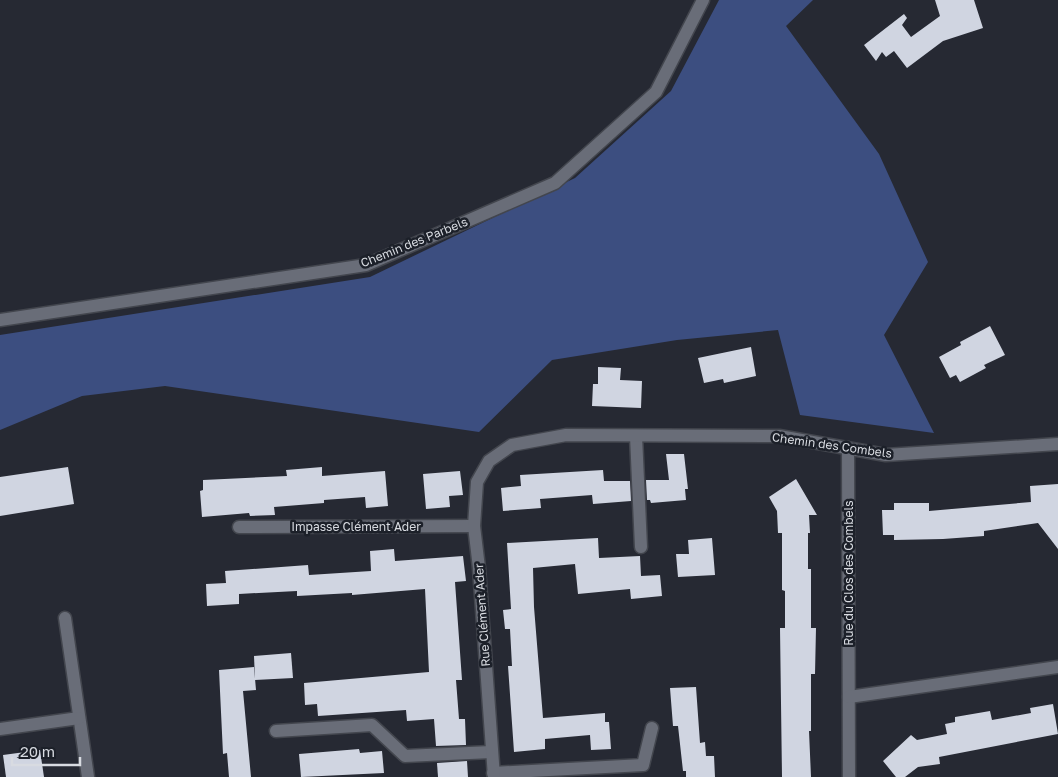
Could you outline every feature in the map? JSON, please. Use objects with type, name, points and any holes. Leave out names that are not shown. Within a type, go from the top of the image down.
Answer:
[{"type":"street","name":"Chemin des Parbels","points":[[0,320],[366,265],[555,183],[656,92],[704,0]]},
{"type":"street","points":[[636,436],[641,547]]},
{"type":"street","name":"Chemin des Combels","points":[[489,460],[512,445],[557,437],[779,436],[886,455],[1058,444]]},
{"type":"street","name":"Rue du Clos des Combels","points":[[848,448],[849,777]]},
{"type":"street","name":"Rue Clément Ader","points":[[489,460],[477,482],[474,526],[479,568],[493,775],[643,771],[652,728]]},
{"type":"street","name":"Impasse Clément Ader","points":[[239,527],[474,526]]},
{"type":"street","points":[[65,618],[88,777]]},
{"type":"street","points":[[849,697],[1058,666]]},
{"type":"street","points":[[0,729],[79,718]]},
{"type":"street","points":[[276,731],[372,725],[405,756],[492,752]]},
{"type":"shaded area","points":[[719,0],[813,0],[786,26],[879,154],[928,262],[884,335],[934,433],[800,415],[778,330],[677,340],[552,360],[479,432],[165,386],[82,396],[0,430],[0,335],[370,277],[575,178],[671,91]]},
{"type":"building","points":[[935,0],[974,0],[983,28],[943,41],[907,68],[894,51],[886,57],[882,52],[876,61],[864,45],[904,14],[907,18],[902,25],[911,37],[940,16]]},
{"type":"building","points":[[990,326],[1005,355],[984,365],[986,368],[960,382],[956,375],[950,378],[939,357],[961,345],[960,342]]},
{"type":"building","points":[[751,347],[756,376],[724,383],[723,379],[704,383],[698,358]]},
{"type":"building","points":[[598,367],[621,368],[620,380],[642,381],[641,408],[592,406],[593,384],[598,384]]},
{"type":"building","points":[[666,454],[684,454],[688,489],[685,489],[686,500],[651,503],[650,500],[647,500],[646,480],[669,480]]},
{"type":"building","points":[[68,467],[74,504],[0,516],[0,477]]},
{"type":"building","points":[[322,467],[322,476],[385,471],[388,506],[366,508],[365,497],[274,507],[275,515],[250,516],[249,513],[202,517],[200,491],[203,490],[203,480],[287,476],[286,470]]},
{"type":"building","points":[[603,470],[604,481],[630,481],[631,501],[593,504],[592,495],[540,499],[541,508],[503,511],[501,488],[521,486],[520,475]]},
{"type":"building","points":[[460,471],[463,495],[449,496],[450,507],[426,509],[423,474]]},
{"type":"building","points":[[796,479],[817,515],[809,515],[810,533],[808,533],[808,569],[811,569],[811,628],[816,628],[815,674],[811,674],[811,731],[809,731],[811,777],[782,777],[780,628],[785,628],[785,591],[782,590],[782,533],[778,533],[777,511],[769,497]]},
{"type":"building","points":[[1058,484],[1058,549],[1038,523],[984,531],[984,536],[894,540],[894,535],[883,535],[882,510],[894,510],[894,503],[929,503],[929,511],[1031,502],[1030,486]]},
{"type":"building","points":[[598,538],[599,558],[640,556],[641,576],[660,575],[662,596],[631,599],[630,589],[578,594],[575,564],[533,568],[534,607],[543,718],[605,713],[605,722],[609,722],[611,749],[591,750],[590,735],[545,739],[545,749],[514,752],[508,666],[512,666],[510,629],[505,629],[503,610],[511,609],[507,543]]},
{"type":"building","points":[[712,538],[715,575],[678,577],[676,554],[689,554],[688,540]]},
{"type":"building","points":[[394,549],[395,561],[463,556],[466,581],[455,582],[462,680],[456,680],[459,719],[465,719],[466,745],[436,746],[434,719],[407,721],[406,710],[318,716],[317,704],[305,705],[304,683],[429,672],[425,589],[352,595],[352,593],[297,596],[297,591],[239,594],[239,604],[207,606],[206,584],[226,583],[225,571],[308,565],[309,575],[371,571],[370,551]]},
{"type":"building","points":[[291,653],[293,678],[255,680],[254,656]]},
{"type":"building","points":[[254,667],[256,690],[243,691],[251,777],[229,777],[227,753],[223,754],[219,670]]},
{"type":"building","points":[[696,687],[700,743],[705,742],[706,756],[714,756],[715,777],[686,777],[686,771],[683,771],[678,726],[673,726],[670,688]]},
{"type":"building","points":[[1053,704],[1058,734],[939,757],[940,764],[918,767],[905,777],[896,777],[883,761],[911,735],[917,740],[947,734],[945,724],[955,722],[955,717],[990,711],[992,720],[1031,713],[1030,708]]},
{"type":"building","points":[[359,749],[360,753],[382,751],[384,773],[301,777],[299,754]]},
{"type":"building","points":[[40,750],[44,777],[6,777],[3,755]]},
{"type":"building","points":[[467,761],[468,777],[438,777],[437,763]]}]
